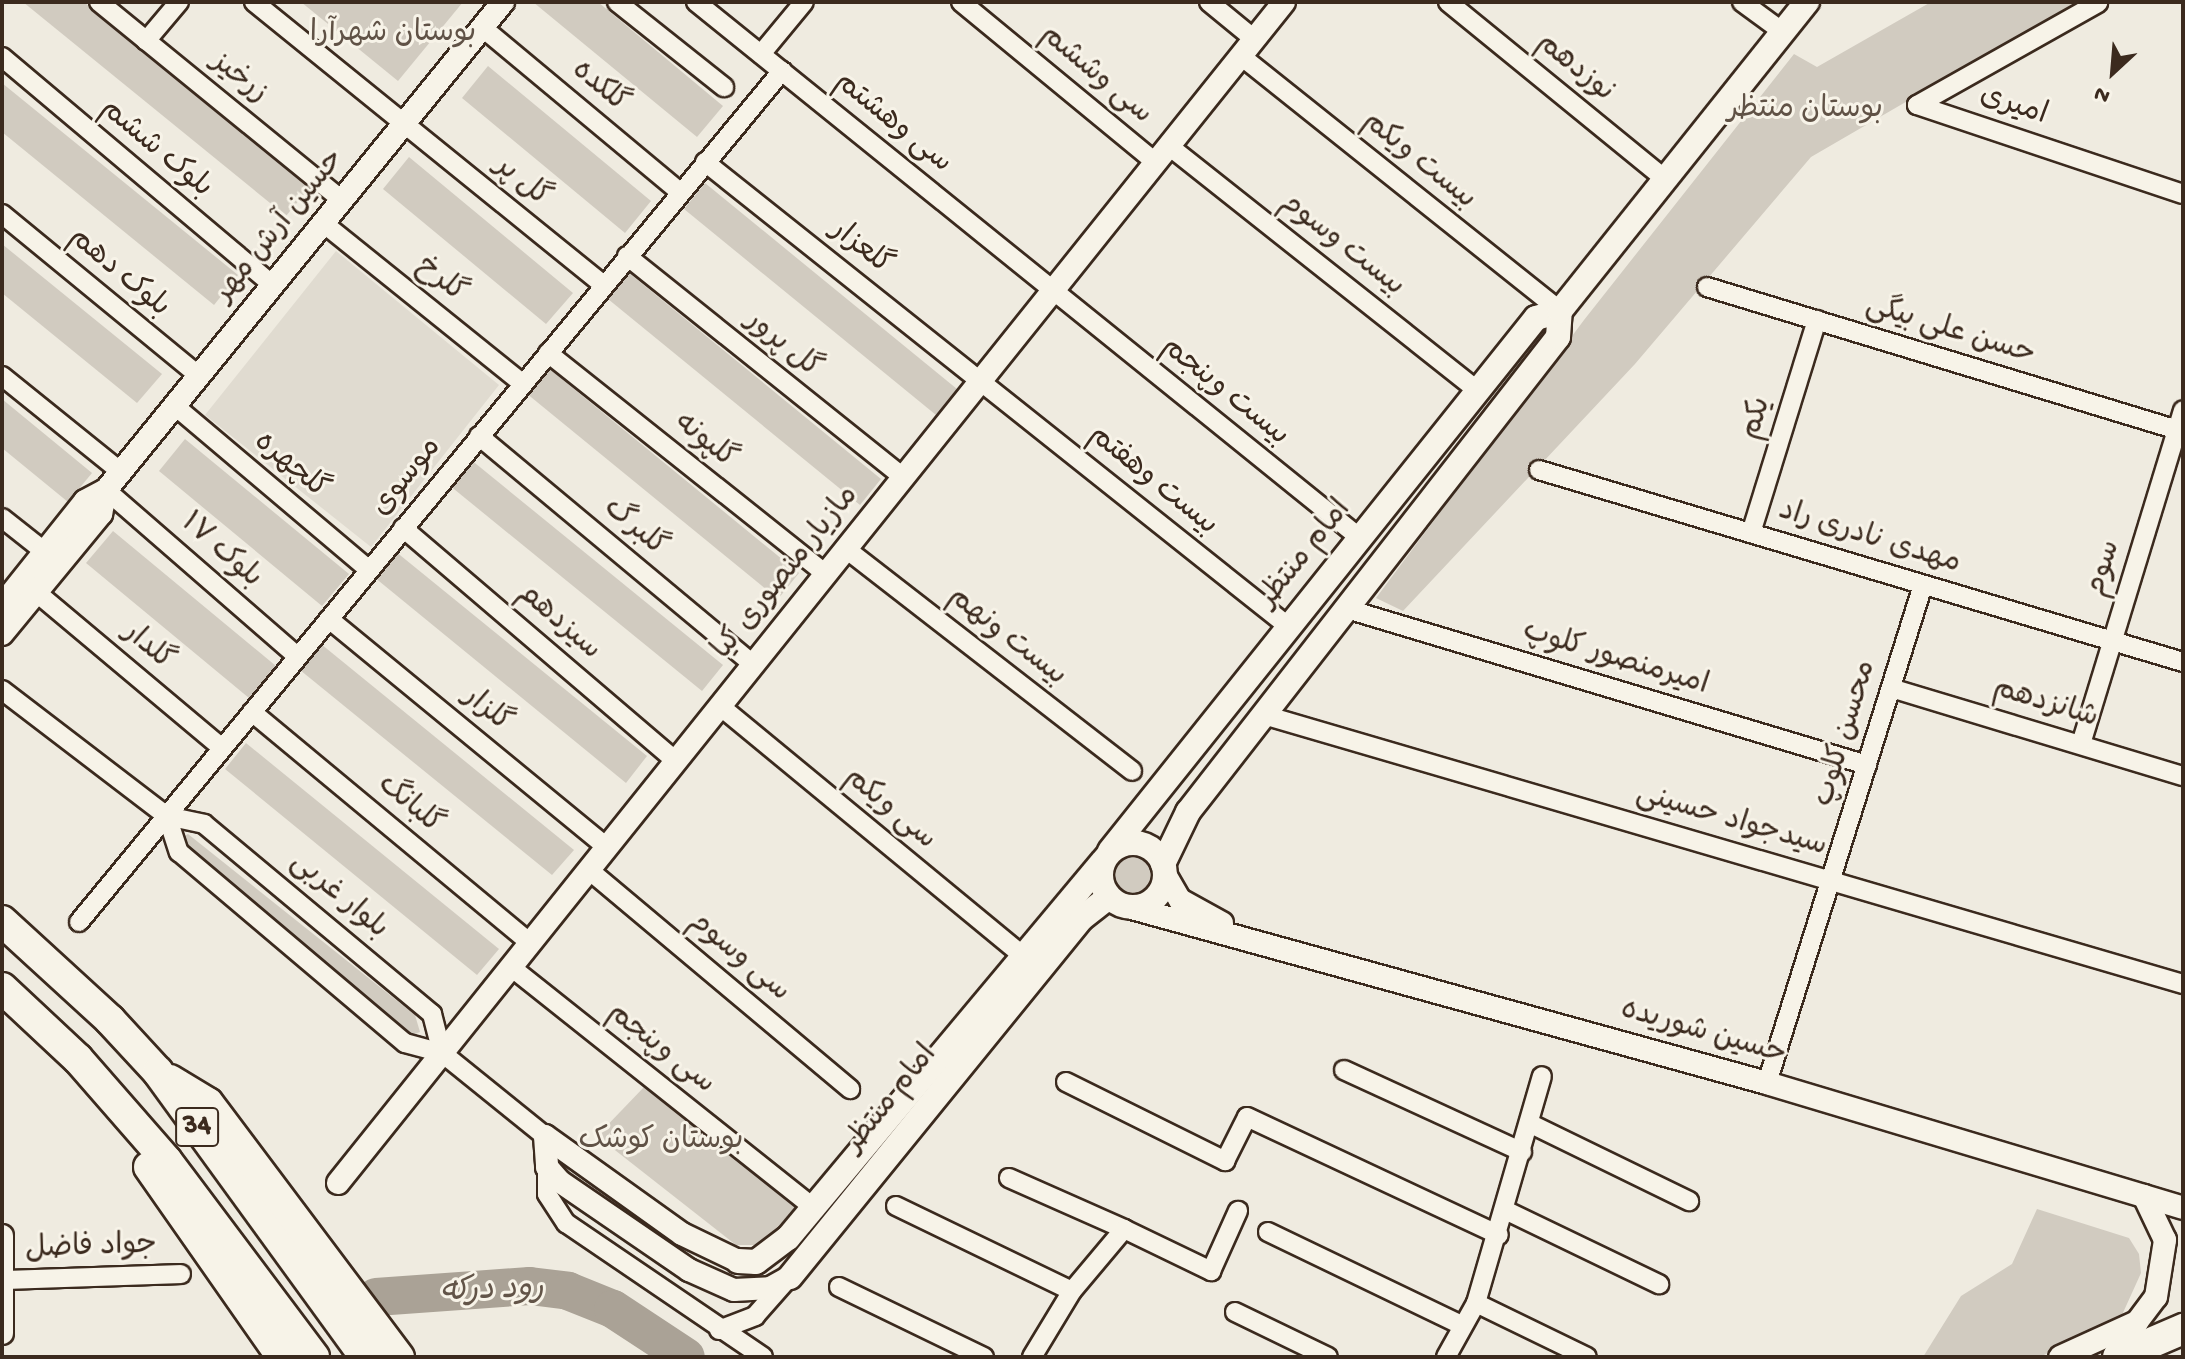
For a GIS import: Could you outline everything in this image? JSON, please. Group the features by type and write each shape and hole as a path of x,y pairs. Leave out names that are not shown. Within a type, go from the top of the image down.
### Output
{"highway":[{"name":"34","path":"2,921 80,991 158,1072 365,1357"},
{"name":"34","path":"2,988 111,1095 167,1161 314,1357"},
{"path":"158,1072 208,1103 399,1357"},
{"path":"111,1095 155,1177 282,1357"},
{"path":"2118,1357 2183,1329"}],"main road":[{"name":"امام منتظر","path":"1164,870 1188,812 1558,337 1560,311 1807,2"},
{"name":"امام منتظر","path":"738,1261 756,1262 771,1255 813,1207 1106,856 1536,318 1560,311"},
{"path":"1121,844 1146,845 1164,870 1155,899 1132,908 1109,897 1102,887 1106,856 1121,844"},
{"name":"امام منتظر","path":"790,1277 1082,918 1109,897"}],"street":[{"name":"زرخیز","path":"99,2 342,200"},
{"path":"146,41 179,2"},
{"name":"گل پر","path":"254,2 603,285"},
{"name":"حسین آرش مهر","path":"2,605 85,501 106,490 121,472 503,2"},
{"path":"617,2 724,87"},
{"name":"سی وهشتم","path":"696,2 1053,290"},
{"path":"761,54 804,2"},
{"name":"سی وششم","path":"961,2 1162,154"},
{"name":"بیست ویکم","path":"1209,2 1248,48 1560,311"},
{"name":"مازیار منصوری کیا","path":"338,1183 1284,2"},
{"name":"نوزدهم","path":"1448,2 1665,179"},
{"path":"1742,2 1783,32"},
{"name":"امیری","path":"2098,3 1917,105 2183,194"},
{"name":"گلکده","path":"483,28 680,192"},
{"name":"بلوک ششم","path":"2,57 273,285"},
{"name":"موسوی","path":"79,922 782,71"},
{"name":"بیست وسوم","path":"1162,154 1478,391"},
{"name":"گلعزار","path":"705,162 981,381"},
{"name":"بلوک دهم","path":"2,214 199,376"},
{"name":"گلرخ","path":"323,223 522,383"},
{"name":"گل پرور","path":"627,256 903,477"},
{"name":"حسن علی بیگی","path":"1707,287 2180,431"},
{"name":"بیست وپنجم","path":"1053,290 1360,538"},
{"name":"یکم","path":"1751,533 1817,320"},
{"name":"گلپونه","path":"548,353 826,574"},
{"path":"2,376 121,472"},
{"name":"بیست وهفتم","path":"981,381 1289,627"},
{"name":"گلچهره","path":"175,406 369,570"},
{"name":"سوم","path":"2081,744 2180,431 2183,410"},
{"name":"گلبرگ","path":"479,436 753,664"},
{"name":"مهدی نادری راد","path":"1539,470 2183,662"},
{"name":"حسین آرش مهر","path":"2,634 101,514 106,490"},
{"name":"بلوک ۱۷","path":"106,490 298,657"},
{"path":"2,518 45,552"},
{"name":"سیزدهم","path":"403,528 676,761"},
{"name":"بیست ونهم","path":"846,549 1132,771"},
{"name":"محسن کلوپ","path":"1767,1083 1923,585"},
{"name":"گلدار","path":"36,592 222,748"},
{"name":"امیرمنصور کلوپ","path":"1347,609 1867,765"},
{"name":"گلزار","path":"329,619 607,847"},
{"name":"شانزدهم","path":"1891,688 2183,776"},
{"name":"بلوار غربی","path":"2,690 167,816 204,824 432,1014 442,1053"},
{"name":"سی ویکم","path":"720,706 1023,956"},
{"name":"گلبانگ","path":"252,712 530,943"},
{"name":"سیدجواد حسینی","path":"1264,715 2183,984"},
{"path":"167,816 179,852 405,1043 442,1053 545,1136 682,1234 738,1261"},
{"name":"سی وسوم","path":"589,870 850,1089"},
{"name":"حسین شوریده","path":"1164,870 1180,900 1244,935"},
{"name":"حسین شوریده","path":"1132,908 1244,935 1767,1083 2183,1208"},
{"name":"سی وپنجم","path":"511,967 813,1207"},
{"path":"1344,1070 1522,1152"},
{"path":"1446,1357 1476,1303 1507,1211 1542,1076"},
{"path":"1066,1082 1225,1161 1247,1117 1499,1235"},
{"path":"1531,1124 1689,1201"},
{"path":"545,1136 547,1194 566,1223 719,1330 763,1357"},
{"path":"547,1167 605,1215 718,1284 757,1290 790,1277"},
{"path":"1009,1178 1211,1271 1238,1211"},
{"path":"2060,1357 2137,1322 2156,1297 2165,1240 2144,1196"},
{"path":"896,1206 1072,1291"},
{"path":"1507,1211 1659,1284"},
{"path":"1032,1357 1072,1291 1124,1229"},
{"path":"1268,1232 1463,1326"},
{"path":"2,1236 2,1333"},
{"name":"جواد فاضل","path":"3,1280 181,1274"},
{"name":"امام منتظر","path":"719,1330 755,1316 790,1277"},
{"path":"839,1287 984,1357"},
{"path":"1476,1303 1587,1357"},
{"path":"1235,1312 1328,1357"}],"shaded area":[{"path":"336,251 499,385 371,547 205,415"}],"green space":[{"path":"23,2 84,2 310,187 286,216"},
{"name":"بوستان شهرآرا","path":"301,2 463,2 398,81"},
{"path":"533,2 598,2 723,106 697,137"},
{"name":"بوستان منتظر","path":"1931,2 2078,2 1811,157 1635,364 1403,611 1376,598 1584,320 1794,54 1817,67"},
{"path":"488,66 651,201 625,233 462,98"},
{"path":"2,83 238,275 214,305 2,132"},
{"path":"409,157 573,293 546,324 383,189"},
{"path":"705,183 957,389 936,415 684,209"},
{"path":"2,244 162,374 137,403 2,293"},
{"path":"629,273 881,479 860,505 608,299"},
{"path":"547,367 799,573 778,599 526,393"},
{"path":"2,399 92,473 68,502 2,448"},
{"path":"185,439 349,574 322,606 159,471"},
{"path":"470,459 723,665 702,691 449,485"},
{"path":"113,531 276,666 249,698 86,563"},
{"path":"395,551 647,756 626,783 374,577"},
{"path":"321,644 574,850 552,875 300,670"},
{"path":"246,743 499,949 477,975 225,769"},
{"path":"188,834 415,1015 420,1032 412,1035 186,850 183,837"},
{"path":"1132,849 1150,857 1158,875 1150,893 1132,901 1114,893 1106,875 1114,857"},
{"name":"بوستان کوشک","path":"645,1086 797,1205 762,1245 736,1245 597,1136"},
{"path":"2037,1209 2129,1238 2139,1254 2141,1273 2122,1315 2040,1357 1923,1357 1961,1296 2012,1264"}],"waterway":[{"name":"رود درکه","path":"376,1297 530,1286 568,1291 613,1309 686,1357"}]}
